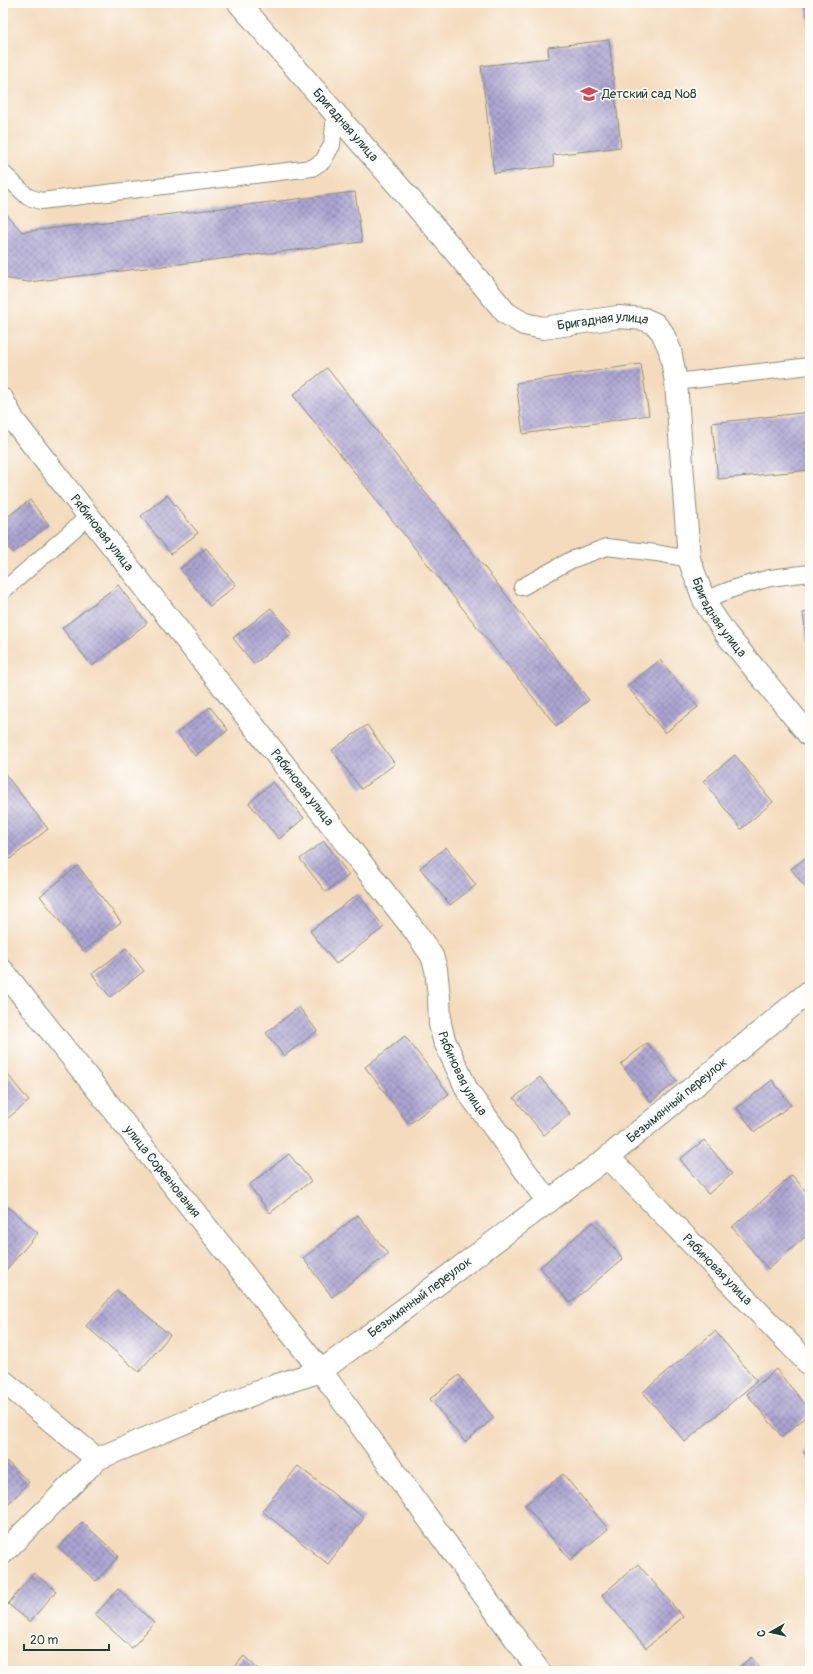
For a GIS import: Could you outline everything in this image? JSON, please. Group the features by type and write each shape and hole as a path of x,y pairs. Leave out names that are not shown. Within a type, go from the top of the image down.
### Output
{"street":[{"name":"Бригадная улица","path":"239,3 436,229 506,313 524,324 543,328 618,318 644,319 655,324 662,332 670,350 676,382 689,560 704,600 726,634 810,736"},
{"name":"Рябиновая улица","path":"3,400 14,421 414,930 432,956 436,969 440,1024 442,1032 468,1092 548,1202"},
{"name":"улица Соревнования","path":"3,971 321,1371 539,1671"},
{"name":"Безымянный переулок","path":"3,1553 96,1459 264,1389 321,1371 608,1157 810,991"},
{"name":"Рябиновая улица","path":"608,1157 810,1365"},
{"path":"3,1380 96,1459"}],"lane":[{"path":"3,173 28,197 42,201 312,168 323,161 332,145 335,114"},
{"path":"676,382 810,366"},
{"path":"3,591 89,516"},
{"path":"522,588 571,560 607,547 656,553 689,560"},
{"path":"704,600 738,587 770,578 810,573"}],"building":[{"path":"806,3 810,3 810,28 809,28"},
{"path":"609,40 621,147 553,155 554,166 494,173 481,66 549,58 548,47"},
{"path":"355,192 362,242 29,282 3,278 3,211 22,232"},
{"path":"641,364 649,415 523,434 516,383"},
{"path":"327,368 589,700 556,726 293,395"},
{"path":"810,412 810,470 718,479 712,423"},
{"path":"167,495 198,533 171,554 141,516"},
{"path":"30,500 49,525 13,553 3,540 3,520"},
{"path":"206,548 236,585 210,606 180,569"},
{"path":"118,585 147,623 92,666 62,628"},
{"path":"271,608 292,634 254,664 233,638"},
{"path":"810,612 810,661 809,661 803,613"},
{"path":"660,660 698,707 665,733 627,686"},
{"path":"210,707 228,730 195,756 177,733"},
{"path":"367,725 395,764 361,789 332,750"},
{"path":"735,755 773,802 741,829 703,781"},
{"path":"5,774 48,829 10,859 3,850 3,776"},
{"path":"273,782 304,818 279,839 249,803"},
{"path":"324,841 349,875 326,892 300,859"},
{"path":"446,847 476,885 450,905 420,868"},
{"path":"810,854 810,893 791,869"},
{"path":"78,866 121,922 83,951 40,896"},
{"path":"358,894 384,927 336,964 310,931"},
{"path":"126,948 144,971 110,997 92,974"},
{"path":"299,1007 317,1031 284,1056 266,1033"},
{"path":"405,1036 449,1094 409,1124 365,1067"},
{"path":"647,1043 677,1081 651,1102 621,1064"},
{"path":"3,1069 29,1101 3,1122"},
{"path":"540,1077 570,1114 544,1135 514,1098"},
{"path":"772,1080 791,1105 755,1132 737,1108"},
{"path":"704,1140 732,1174 708,1194 680,1159"},
{"path":"289,1154 311,1181 270,1213 249,1185"},
{"path":"792,1175 810,1196 810,1233 768,1269 732,1227"},
{"path":"3,1203 38,1233 6,1270 3,1267"},
{"path":"358,1215 388,1254 332,1297 303,1258"},
{"path":"593,1222 623,1259 570,1303 540,1267"},
{"path":"117,1290 170,1335 139,1372 86,1326"},
{"path":"715,1331 757,1381 685,1442 643,1392"},
{"path":"776,1369 810,1410 810,1413 782,1437 747,1394"},
{"path":"459,1375 494,1418 465,1442 430,1399"},
{"path":"810,1448 810,1461 804,1453"},
{"path":"3,1458 29,1482 3,1510"},
{"path":"298,1466 364,1518 328,1564 262,1511"},
{"path":"563,1474 608,1529 570,1560 525,1505"},
{"path":"82,1522 119,1556 96,1581 59,1548"},
{"path":"638,1564 683,1617 646,1648 602,1595"},
{"path":"34,1573 56,1591 30,1622 8,1604"},
{"path":"118,1589 154,1623 132,1648 95,1615"},
{"path":"244,1656 260,1671 231,1671"},
{"path":"751,1657 762,1671 735,1671"}],"place":[{"name":"Детский сад №8","path":"589,94"}]}
